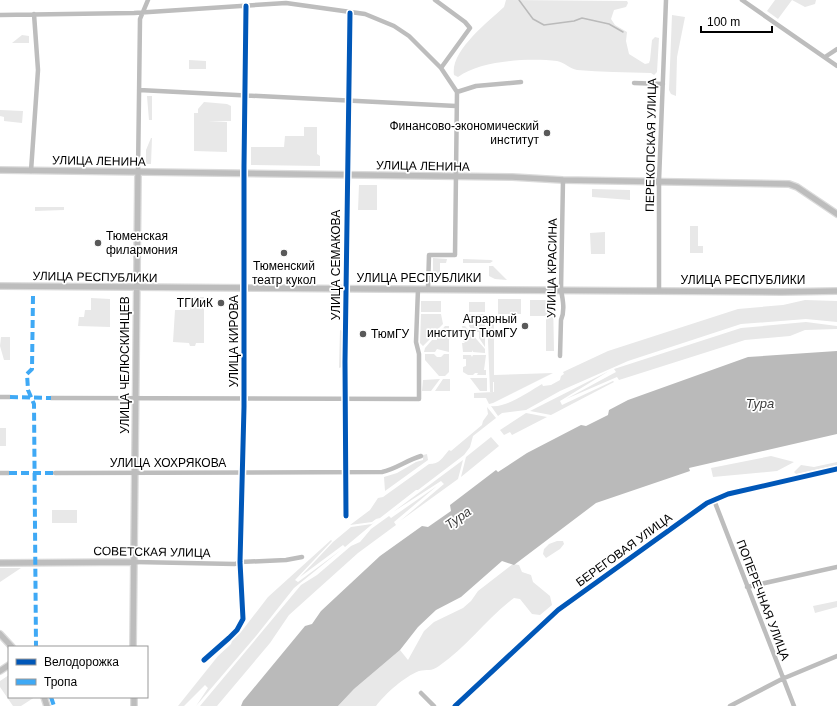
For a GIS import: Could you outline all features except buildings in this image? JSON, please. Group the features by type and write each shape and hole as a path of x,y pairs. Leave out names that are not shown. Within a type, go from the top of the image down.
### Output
{"main road":[{"name":"УЛИЦА ЛЕНИНА","path":"0,170 347,176 512,177 563,180 789,184 797,187 837,214"},
{"name":"УЛИЦА ЧЕЛЮСКИНЦЕВ","path":"133,646 138,173"},
{"name":"УЛИЦА РЕСПУБЛИКИ","path":"0,286 781,292 837,291"},
{"name":"СОВЕТСКАЯ УЛИЦА","path":"0,563 135,562"},
{"path":"0,634 11,646"}],"street":[{"path":"141,12 148,0"},
{"path":"434,0 465,22 470,28 441,68"},
{"name":"ПЕРЕКОПСКАЯ УЛИЦА","path":"659,290 659,182 666,0"},
{"path":"742,0 837,66"},
{"path":"0,15 141,12 301,2 350,13 365,14 394,26 413,39 441,68 457,92 455,255 429,255 428,289"},
{"name":"УЛИЦА КИРОВА","path":"204,660 229,638 241,624 243,619 240,562 244,400 246,6"},
{"name":"УЛИЦА ЧЕЛЮСКИНЦЕВ","path":"138,173 141,12"},
{"name":"УЛИЦА СЕМАКОВА","path":"346,516 345,399 350,13"},
{"path":"31,171 38,70 34,14"},
{"path":"825,58 837,49"},
{"path":"457,92 476,86 521,82"},
{"path":"634,83 662,84"},
{"path":"139,90 348,99 456,106"},
{"name":"УЛИЦА КРАСИНА","path":"560,356 560,320 563,315 563,298 561,290 563,180"},
{"path":"51,398 136,400 419,399 419,354 416,342 418,289"},
{"path":"0,397 10,398"},
{"name":"УЛИЦА ХОХРЯКОВА","path":"55,473 382,472 396,469 410,459 421,456"},
{"name":"БЕРЕГОВАЯ УЛИЦА","path":"455,706 558,610 704,505 714,500 752,488 837,469"},
{"path":"0,473 9,473"},
{"name":"ПОПЕРЕЧНАЯ УЛИЦА","path":"714,500 746,587 794,706"},
{"name":"СОВЕТСКАЯ УЛИЦА","path":"135,562 235,564 240,562 286,560 302,557"},
{"path":"746,587 837,566"},
{"path":"730,706 782,679 837,656"},
{"path":"421,693 434,706"}],"shaded area":[{"path":"506,0 627,1 628,3 626,7 614,10 611,19 615,25 627,32 626,41 629,54 645,64 649,63 650,60 652,40 655,37 659,38 657,72 654,75 651,73 577,70 557,61 519,60 479,67 458,77 454,75 454,66 464,47 480,29 504,7"},
{"path":"775,0 792,0 778,19 767,11"},
{"path":"792,0 816,0 815,4 805,7"},
{"path":"672,15 685,17 677,57 676,96 671,94 669,90"},
{"path":"22,35 29,36 29,43 12,43"},
{"path":"189,60 206,61 206,69 189,69"},
{"path":"147,96 152,96 152,120 149,120"},
{"path":"204,102 227,104 231,106 231,121 208,121 227,122 227,152 194,151 194,113 198,113 198,109"},
{"path":"0,110 23,111 22,123 4,121 4,117 0,116"},
{"path":"304,127 317,127 317,154 320,156 320,166 251,165 251,147 284,147 285,136 304,136"},
{"path":"151,138 151,164 146,164 146,150"},
{"path":"359,185 377,185 377,210 358,210"},
{"path":"592,189 630,190 630,200 592,197"},
{"path":"35,207 64,207 64,210 35,211"},
{"path":"690,226 698,226 698,246 703,246 703,253 690,253"},
{"path":"605,232 605,254 591,254 590,233"},
{"path":"433,258 447,259 446,263 440,263 440,272 433,278"},
{"path":"463,259 493,261 490,263 463,263"},
{"path":"489,266 493,266 507,280 495,279 489,276"},
{"path":"190,297 204,297 204,343 196,343 195,346 190,346 189,343 173,342 175,310 190,310"},
{"path":"91,298 110,299 110,327 78,326 79,317 84,317 85,310 91,310"},
{"path":"498,299 521,299 521,314 498,314"},
{"path":"530,300 553,300 554,351 546,351 546,316 530,316"},
{"path":"805,300 837,301 837,322 806,319 741,324 628,361 560,391 526,410 502,413 498,416 491,406 504,405 542,384 543,386 551,385 560,380 561,376 564,374 563,372 608,351 738,309 783,305"},
{"path":"421,301 441,301 441,312 421,312"},
{"path":"469,302 485,302 485,312 469,312"},
{"path":"421,314 441,314 443,324 434,333 430,334 430,339 423,346 420,343"},
{"path":"469,314 485,314 485,347 479,338 479,332 473,332 469,326"},
{"path":"487,315 494,315 494,375 553,373 489,404 486,398 474,398 474,393 494,392 493,382 493,392 490,392"},
{"path":"806,322 837,326 837,329 805,330 790,336 745,340 619,380 617,377 566,399 616,372 614,369 741,328"},
{"path":"445,326 449,326 449,352 437,349 435,352 424,352 425,348 432,340 437,340 437,335"},
{"path":"462,326 465,326 485,349 485,353 473,352 472,350 472,352 463,352 462,343 465,343 463,341 463,333 465,333"},
{"path":"340,330 343,331 342,367 339,368"},
{"path":"1,337 10,337 10,360 4,360 0,346"},
{"path":"425,354 434,354 437,357 441,357 444,354 449,354 449,372 445,376 439,376 425,360"},
{"path":"463,355 471,355 472,357 473,355 486,355 484,370 486,370 486,375 477,375 478,373 475,373 473,375 468,375 463,372 463,367 466,366 466,359 463,359"},
{"path":"609,371 560,401 562,405 613,381 614,382 551,415 530,411"},
{"path":"470,378 487,378 487,391 480,391"},
{"path":"440,379 431,391 422,391 423,380"},
{"path":"443,379 450,379 450,391 435,391"},
{"path":"487,407 496,418 473,436 470,447 464,455 380,518 372,522 350,525 370,510 378,498 383,497 429,464 438,462 449,450 451,451 482,425 488,414"},
{"path":"526,413 547,417 512,435 510,432 504,435 500,430"},
{"path":"0,428 6,428 6,446 0,446"},
{"path":"491,437 499,446 461,477 466,457"},
{"path":"427,454 428,460 385,491 384,477 397,473 416,462 423,460 423,455"},
{"path":"771,456 794,462 777,471 713,477 711,468"},
{"path":"463,460 458,479 400,521 444,484 441,481 393,512"},
{"path":"837,462 837,465 796,474 794,472 801,465 814,467"},
{"path":"437,486 394,522 396,525 358,553 289,615 270,643 217,706 200,706 301,585 317,575 351,546 360,542 371,529 389,516 391,518"},
{"path":"52,510 77,510 77,523 52,523"},
{"path":"376,521 345,547 343,545 300,577 333,542 351,527 372,524"},
{"path":"331,540 332,541 295,580 298,582 341,550 294,588 256,636 196,706 208,688 205,685 184,706 178,706 218,656 241,632 268,597"},
{"path":"557,541 563,541 564,544 560,549 546,558 543,554 544,549 549,544"},
{"path":"513,564 519,565 522,572 531,575 533,582 550,596 552,605 540,615 532,614 520,599 514,598 495,614 459,650 439,666 434,669 419,671 407,677 390,691 376,706 338,706 354,689 400,650 408,660 424,631 434,622 463,608 471,601 478,591"},
{"path":"0,568 21,568 0,582"},
{"path":"837,601 837,607 815,613 813,606"},
{"path":"8,676 8,698 33,698 21,706 13,706 0,687 0,681"}],"water":[{"name":"Тура","path":"837,351 837,434 689,468 690,471 596,503 514,565 502,561 461,597 436,610 418,627 400,650 354,689 338,706 241,706 243,701 305,626 312,624 321,611 380,556 422,526 428,527 451,511 450,505 496,470 498,472 527,453 581,425 586,426 608,415 609,410 628,400 748,357"}],"waterway":[{"path":"519,0 533,19 544,25 574,21 582,18 609,24 623,32"}],"marked path":[{"path":"33,296 32,369 27,374 28,390 34,404 36,646"},
{"path":"10,397 51,398"},
{"path":"9,473 55,473"},
{"path":"51,698 54,706"}],"cycle path":[{"path":"204,660 237,630 243,619 240,562 244,407 244,166 246,6"},
{"path":"346,516 345,362 350,13"},
{"path":"455,706 558,610 707,503 728,494 837,469"}],"place":[{"name":"Финансово-экономический институт","path":"547,133"},
{"name":"Тюменская филармония","path":"98,243"},
{"name":"Тюменский театр кукол","path":"284,253"},
{"name":"ТГИиК","path":"221,303"},
{"name":"Аграрный институт ТюмГУ","path":"525,326"},
{"name":"ТюмГУ","path":"363,334"}]}
